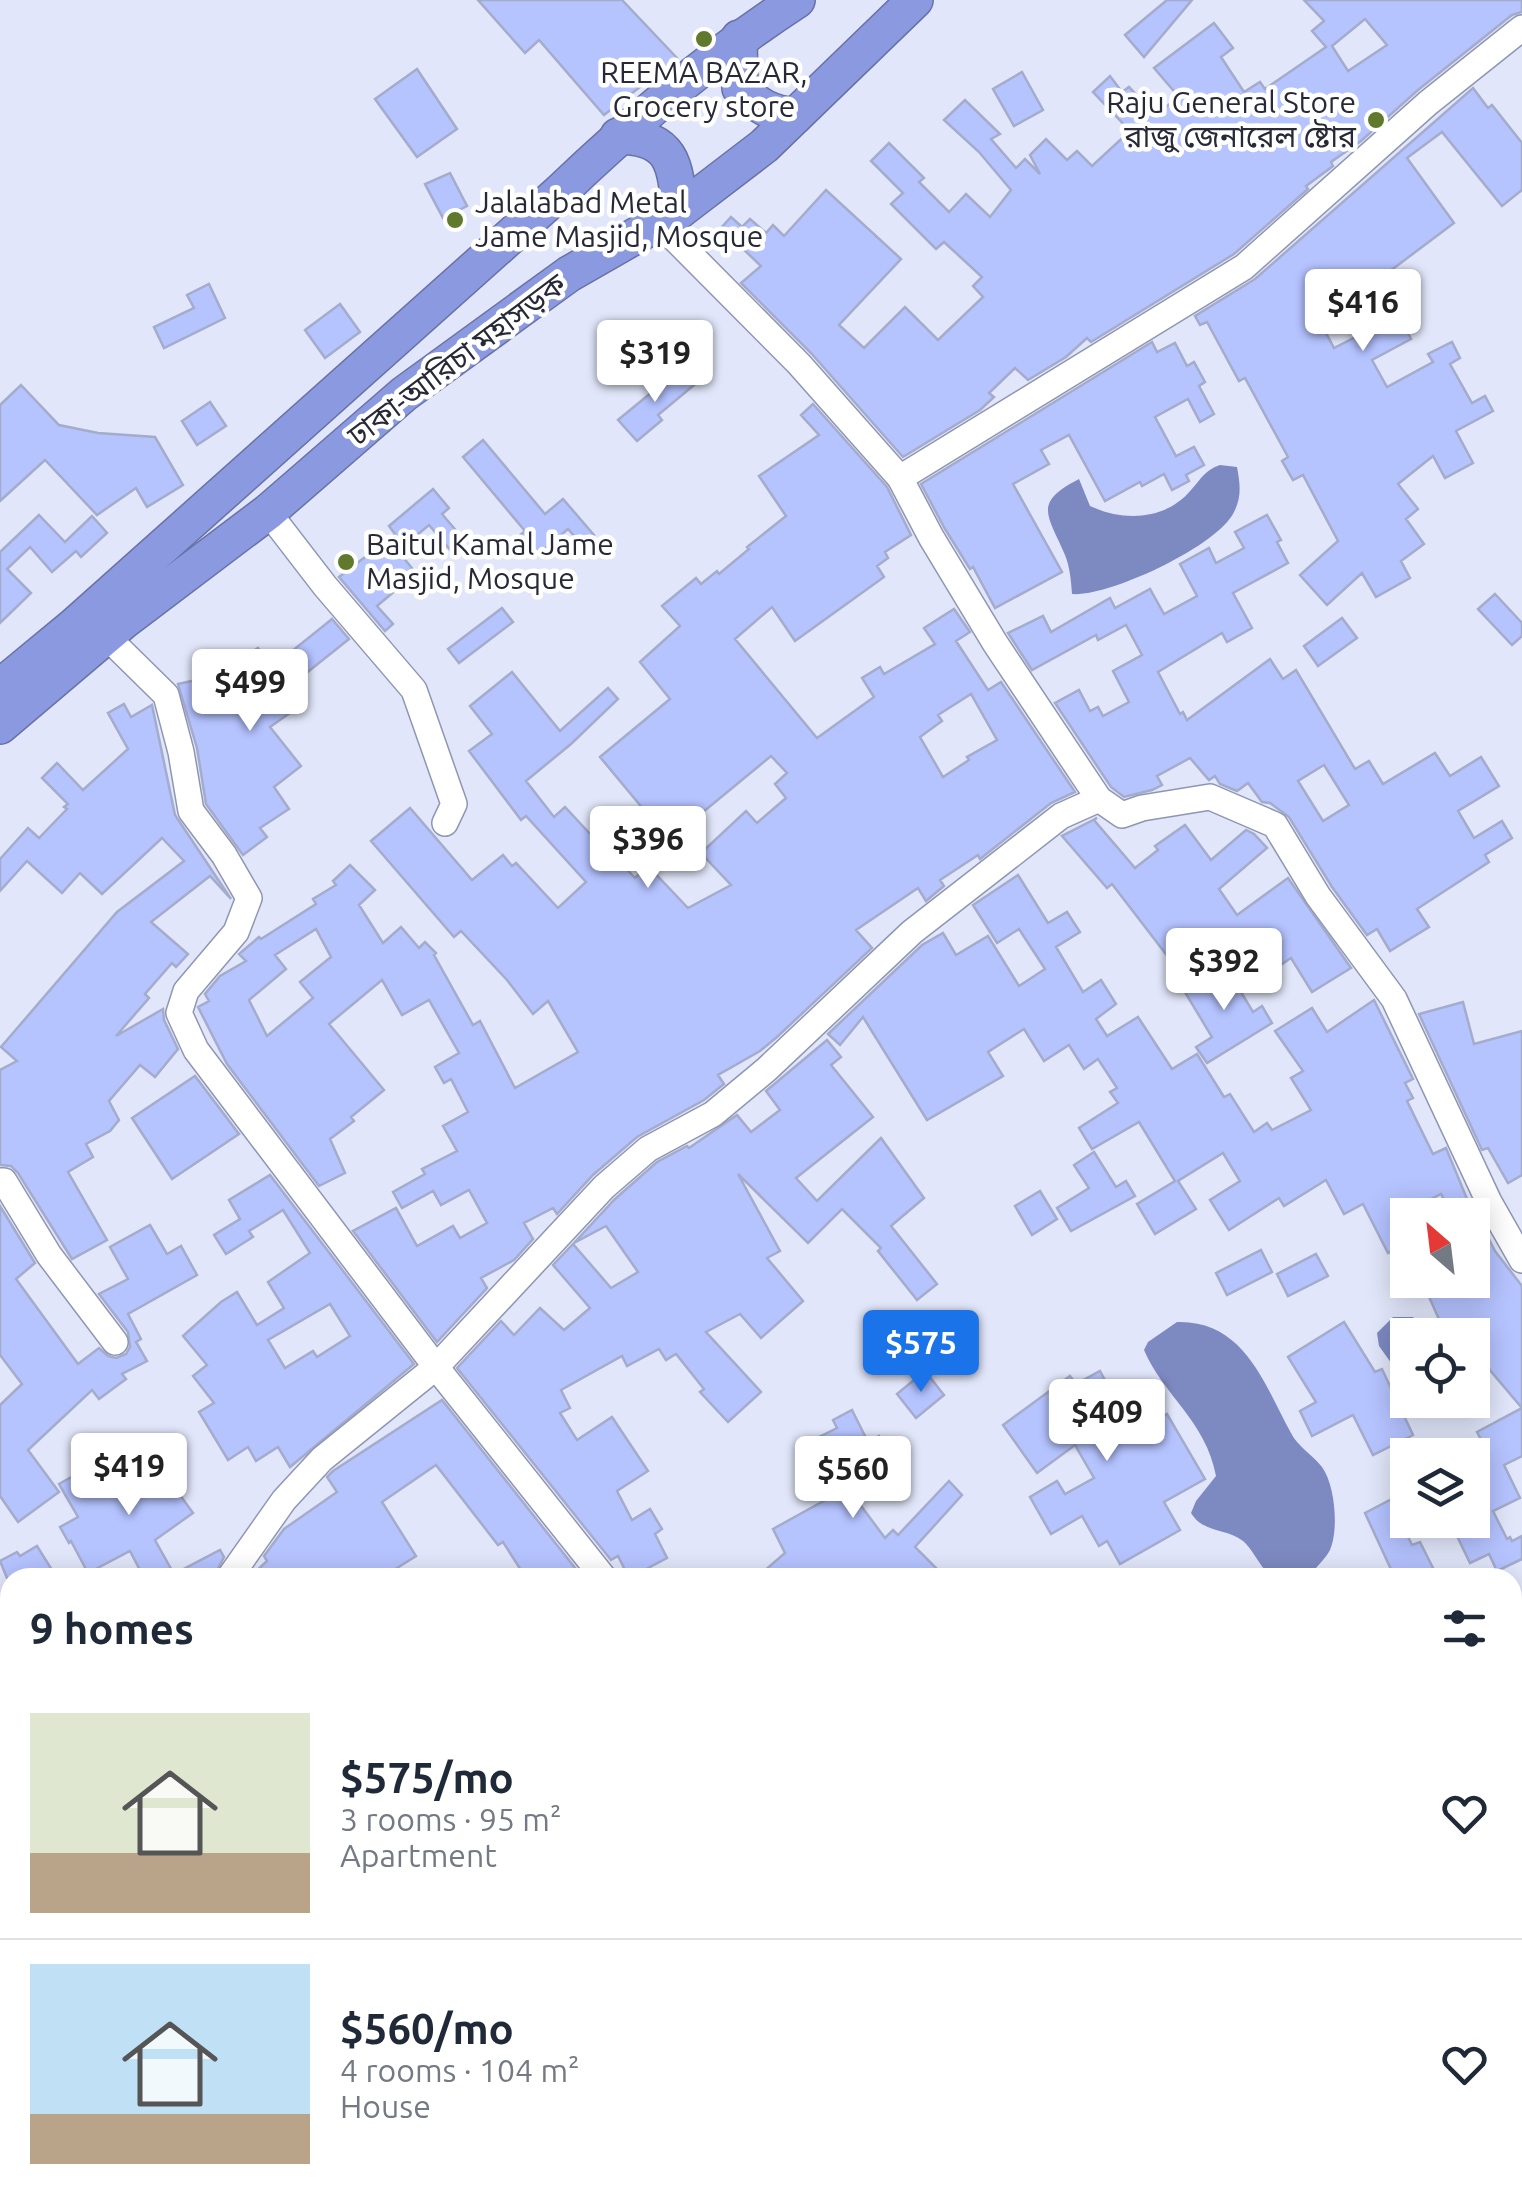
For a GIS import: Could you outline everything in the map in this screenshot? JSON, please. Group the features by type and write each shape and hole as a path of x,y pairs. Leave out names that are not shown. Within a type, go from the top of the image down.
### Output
{"highway":[{"name":"ঢাকা-আরিচা মহাসড়ক","path":"0,687 74,626 516,232 618,136 739,38 797,0"},
{"name":"ঢাকা-আরিচা মহাসড়ক","path":"0,726 106,636 268,512 450,359 569,274 669,216 764,146 916,0"},
{"path":"739,38 740,88 758,106 774,114 795,116"},
{"path":"618,136 647,136 663,150 676,172 669,216"}],"street":[{"path":"900,478 1244,267 1428,103 1522,28"},
{"path":"669,216 900,478 994,643 1099,799 1122,815 1142,808 1210,798 1274,825 1318,896 1394,999 1488,1202 1522,1260"},
{"path":"268,512 414,690 454,804 445,822"},
{"path":"106,636 166,694 181,752 190,812 224,855 249,898 236,932 186,991 179,1014 196,1050 436,1367 596,1568"},
{"path":"236,1568 284,1500 322,1459 436,1367 604,1188 648,1149 714,1114 912,932 1061,816 1099,799"},
{"path":"0,1181 4,1181 49,1256 115,1342"}],"water":[{"path":"1220,465 1237,467 1239,495 1234,512 1207,540 1135,578 1089,593 1072,594 1067,560 1048,511 1055,495 1079,479 1090,506 1117,514 1144,515 1181,500 1207,472"},
{"path":"1390,1320 1390,1361 1379,1346 1377,1333"},
{"path":"1177,1322 1200,1324 1220,1332 1250,1359 1294,1438 1318,1463 1330,1485 1333,1541 1316,1568 1263,1568 1243,1541 1202,1524 1191,1513 1216,1476 1203,1439 1152,1366 1144,1350 1148,1342"}],"building":[{"path":"478,0 622,0 677,58 604,115 539,40 525,53"},
{"path":"1167,0 1192,0 1144,57 1125,35"},
{"path":"1304,0 1522,0 1522,12 1512,15 1331,162 1333,166 1234,254 1091,342 1087,338 1066,357 1028,380 1015,368 989,393 994,397 980,410 903,457 811,353 741,283 761,266 721,228 731,217 742,227 750,219 766,233 773,225 784,236 826,190 901,259 839,325 864,348 905,307 938,340 983,297 973,286 982,277 944,242 936,249 891,204 903,193 871,161 889,143 924,178 919,182 949,212 966,194 990,217 1011,190 979,152 944,120 965,100 1000,134 991,139 1016,168 1025,159 1040,174 1030,155 1046,139 1067,160 1077,151 1092,166 1130,131 1093,92 1110,76 1122,92 1129,87 1155,115 1179,97 1154,68 1214,23 1233,48 1221,57 1244,92 1260,82 1265,89 1326,47 1312,31 1324,21","holes":["1365,19 1387,45 1348,71 1332,46"]},
{"path":"417,69 457,129 417,157 375,99"},
{"path":"1022,72 1043,110 1014,126 993,89"},
{"path":"1473,88 1522,143 1522,190 1502,206 1442,132 1407,158 1454,223 1390,271 1409,306 1397,312 1411,339 1372,360 1387,387 1433,362 1428,354 1452,342 1460,358 1450,364 1472,403 1485,396 1493,411 1456,431 1473,463 1445,478 1433,456 1398,484 1418,509 1406,519 1424,544 1401,561 1410,578 1376,597 1362,573 1327,605 1300,575 1338,541 1303,475 1293,480 1282,461 1288,457 1245,378 1239,381 1207,322 1200,325 1195,316 1255,279","holes":["1349,299 1367,331 1334,348 1317,316"]},
{"path":"450,173 467,206 443,218 425,184"},
{"path":"209,284 225,318 164,348 154,327 194,308 187,295"},
{"path":"340,304 360,332 325,358 305,330"},
{"path":"1152,342 1157,352 1175,343 1187,366 1194,362 1205,382 1199,386 1214,414 1200,422 1188,399 1155,417 1176,456 1194,447 1204,465 1186,475 1189,481 1172,490 1164,474 1105,501 1069,435 1041,450 1049,464 1013,484 1062,572 995,608 921,484"},
{"path":"680,369 694,385 658,415 662,420 637,441 618,420"},
{"path":"21,385 59,425 98,433 155,437 183,485 147,507 136,488 97,515 45,460 0,501 0,405"},
{"path":"210,402 226,426 197,445 182,421"},
{"path":"813,404 887,487 911,535 885,552 888,558 877,566 884,577 795,641 772,607 735,639 817,738 874,697 862,678 880,667 884,674 935,644 924,628 954,609 970,632 956,641 988,690 1001,682 1075,792 1051,803 980,859 978,855 940,880 944,886 926,901 918,888 856,930 872,948 777,1037 718,1075 724,1084 704,1100 637,1137 593,1175 557,1214 553,1208 524,1223 533,1239 514,1260 481,1278 487,1288 437,1342 353,1231 396,1208 417,1246 453,1226 460,1238 487,1223 469,1190 441,1205 433,1191 402,1208 393,1192 425,1174 422,1169 457,1151 443,1126 468,1112 451,1079 444,1083 435,1067 459,1053 429,1000 402,1015 382,980 329,1024 384,1090 330,1139 345,1173 319,1186 227,1064 198,1007 209,1001 205,994 220,976 246,961 239,954 259,937 316,904 313,899 336,885 333,881 350,865 375,890 359,905 383,943 401,927 419,948 425,942 436,953 473,1025 480,1021 515,1088 578,1052 548,1001 533,1014 461,931 454,937 371,841 410,808 472,880 503,855 512,866 516,863 558,908 586,882 526,816 521,820 469,751 492,734 470,706 512,672 560,731 608,688 618,699 526,781 554,817 565,807 619,865 635,878 648,866 688,908 731,885 701,853 746,811 757,823 786,798 775,784 787,773 771,756 669,840 600,757 670,699 640,662 680,626 662,606 696,578 701,584 717,571 719,574 786,516 759,476 819,435 801,415","holes":["971,694 997,740 943,777 920,737 942,721 938,715","316,929 331,957 300,982 313,998 267,1036 249,1000 286,969 275,955"]},
{"path":"483,440 545,514 563,499 594,535 582,545 568,529 535,557 518,537 525,531 463,457"},
{"path":"433,489 449,508 442,514 465,541 452,552 429,525 398,551 416,573 377,606 393,624 385,631 339,577 395,534 389,526"},
{"path":"39,515 65,542 92,516 107,533 81,557 76,551 52,572 30,547 7,569 31,593 0,623 0,552"},
{"path":"1267,515 1288,563 1233,593 1252,628 1227,642 1222,633 1158,672 1180,714 1183,712 1187,720 1270,659 1283,679 1296,670 1355,769 1369,761 1383,784 1435,753 1450,776 1481,757 1499,786 1458,811 1474,838 1502,821 1512,838 1485,855 1489,862 1417,909 1429,927 1390,951 1377,929 1367,935 1289,817 1270,803 1262,802 1248,783 1237,791 1220,784 1215,776 1209,780 1190,758 1157,776 1162,785 1152,790 1124,797 1111,787 1055,703 1079,690 1090,711 1098,707 1103,716 1129,702 1113,671 1142,655 1126,625 1098,640 1096,635 1032,670 1008,633 1043,616 1051,632 1110,598 1115,608 1150,589 1164,614 1197,596 1180,564 1209,548 1216,563 1244,548 1235,532","holes":["1324,765 1349,805 1323,821 1298,781"]},
{"path":"1495,594 1522,623 1522,636 1512,645 1478,609"},
{"path":"502,608 513,622 459,663 448,649"},
{"path":"1342,618 1357,638 1318,666 1304,646"},
{"path":"332,619 349,639 285,690 297,708 270,727 301,766 274,787 289,809 260,828 267,837 243,855 206,804 197,748 178,684 215,676 258,648 271,668"},
{"path":"124,704 131,717 152,705 175,815 231,899 210,876 151,922 188,954 176,967 172,963 145,994 149,998 116,1036 163,1009 178,1049 155,1077 140,1065 109,1101 119,1120 110,1131 86,1144 93,1157 68,1172 107,1240 72,1259 18,1173 11,1166 0,1165 0,1070 17,1061 1,1047 117,912 184,861 162,838 102,894 80,873 62,893 27,861 0,891 0,859 28,828 39,838 67,809 64,807 68,804 42,778 57,763 83,790 128,749 108,713"},
{"path":"1097,818 1094,820 1135,868 1158,850 1155,846 1185,825 1211,860 1246,830 1254,834 1267,848 1219,889 1237,915 1288,878 1351,968 1312,992 1291,958 1279,966 1267,947 1234,971 1209,936 1172,962 1112,884 1107,888 1062,836"},
{"path":"1018,875 1048,923 1067,912 1080,932 1056,947 1083,992 1101,980 1116,1004 1096,1019 1107,1036 1138,1017 1172,1069 1197,1054 1224,1097 1230,1094 1254,1132 1267,1123 1272,1130 1311,1110 1291,1078 1303,1071 1275,1031 1312,1008 1327,1032 1374,1000 1413,1079 1405,1083 1413,1098 1407,1101 1433,1154 1446,1148 1467,1198 1443,1198 1441,1194 1433,1198 1390,1198 1388,1253 1363,1204 1344,1214 1326,1180 1284,1206 1279,1198 1229,1230 1210,1200 1240,1181 1223,1153 1178,1181 1196,1209 1155,1234 1137,1204 1175,1181 1139,1122 1092,1149 1079,1128 1118,1103 1110,1092 1117,1088 1098,1059 1084,1069 1069,1045 1044,1061 1024,1029 988,1052 1003,1076 927,1120 863,1017 840,1045 828,1034 922,945 943,933 956,955 988,936 1019,986 1045,969 1019,929 997,943 973,905"},
{"path":"1224,964 1253,1012 1262,1006 1272,1023 1207,1063 1196,1047 1212,1037 1183,989"},
{"path":"1463,1002 1474,1044 1522,1031 1522,1175 1508,1183 1488,1148 1482,1150 1419,1014"},
{"path":"827,1040 841,1057 831,1065 873,1117 796,1178 817,1201 881,1138 924,1198 891,1226 937,1284 917,1300 878,1251 881,1248 842,1209 808,1243 738,1174 780,1251 767,1258 803,1301 761,1338 740,1314 706,1332 761,1392 728,1422 700,1392 704,1389 676,1354 666,1360 659,1349 627,1366 622,1356 561,1390 570,1408 560,1413 577,1440 612,1417 648,1471 617,1491 632,1520 650,1509 662,1529 655,1534 667,1558 648,1568 624,1568 618,1556 611,1560 457,1368 501,1321 514,1335 540,1308 564,1330 590,1308 553,1265 573,1244 611,1288 638,1272 606,1226 574,1243 657,1162 689,1148 737,1115 751,1132 780,1110 766,1091"},
{"path":"195,1076 239,1134 172,1179 132,1118"},
{"path":"1094,1152 1116,1187 1126,1181 1135,1196 1071,1231 1057,1208 1089,1188 1074,1165"},
{"path":"270,1175 414,1364 290,1467 278,1447 256,1461 248,1447 228,1460 199,1412 214,1403 193,1376 207,1365 183,1336 237,1292 257,1325 284,1308 268,1282 310,1253 283,1210 249,1231 253,1237 226,1254 214,1235 240,1219 229,1200","holes":["330,1304 350,1336 317,1357 313,1351 285,1368 268,1340"]},
{"path":"1040,1191 1057,1219 1032,1235 1015,1206"},
{"path":"0,1206 35,1263 16,1279 78,1364 99,1348 116,1358 126,1354 130,1347 128,1332 99,1294 128,1279 110,1247 150,1225 167,1254 181,1246 197,1275 128,1314 141,1339 136,1342 147,1361 122,1374 126,1379 99,1399 92,1390 28,1450 59,1492 18,1522 0,1496 0,1405 22,1384 0,1355"},
{"path":"1490,1241 1522,1286 1522,1408 1490,1370 1490,1318 1438,1318 1430,1298 1490,1298"},
{"path":"1261,1250 1272,1272 1227,1295 1216,1273"},
{"path":"1316,1254 1328,1276 1288,1296 1277,1274"},
{"path":"1344,1322 1375,1372 1382,1369 1390,1386 1390,1418 1405,1418 1413,1435 1390,1438 1390,1446 1373,1455 1353,1415 1312,1436 1300,1411 1316,1402 1288,1357"},
{"path":"925,1371 944,1395 916,1418 897,1394"},
{"path":"1100,1371 1112,1393 1121,1388 1133,1411 1138,1408 1147,1425 1167,1414 1205,1479 1164,1502 1180,1530 1120,1564 1107,1541 1099,1546 1082,1516 1051,1534 1030,1497 1057,1481 1065,1494 1094,1478 1075,1445 1037,1473 1003,1425 1070,1376 1076,1384"},
{"path":"442,1400 575,1568 520,1568 503,1542 498,1545 436,1465 382,1502 416,1556 397,1568 260,1568 284,1529 337,1492 327,1477"},
{"path":"1522,1408 1522,1456 1504,1465 1520,1498 1493,1511 1507,1539 1522,1536 1522,1559 1503,1568 1496,1568 1489,1554 1470,1563 1458,1538 1490,1538 1490,1438 1480,1438 1477,1432"},
{"path":"852,1410 868,1442 879,1436 889,1455 844,1483 885,1538 893,1530 898,1535 949,1481 962,1495 915,1547 936,1568 768,1568 785,1553 773,1529 827,1499 808,1463 827,1453 819,1437 837,1428 833,1420"},
{"path":"145,1447 193,1513 155,1540 171,1568 139,1568 130,1551 98,1568 85,1568 60,1527 78,1517 59,1484 88,1468 95,1482"},
{"path":"1390,1500 1390,1538 1409,1538 1412,1545 1420,1542 1433,1568 1390,1568 1365,1513"},
{"path":"37,1546 51,1568 3,1568 0,1561 17,1552 20,1556"},
{"path":"220,1550 224,1557 218,1568 186,1568"}],"place":[{"name":"REEMA BAZAR, Grocery store","path":"704,39"},
{"name":"Raju General Store রাজু জেনারেল ষ্টোর","path":"1376,120"},
{"name":"Jalalabad Metal Jame Masjid, Mosque","path":"455,220"},
{"name":"Baitul Kamal Jame Masjid, Mosque","path":"346,562"}]}
